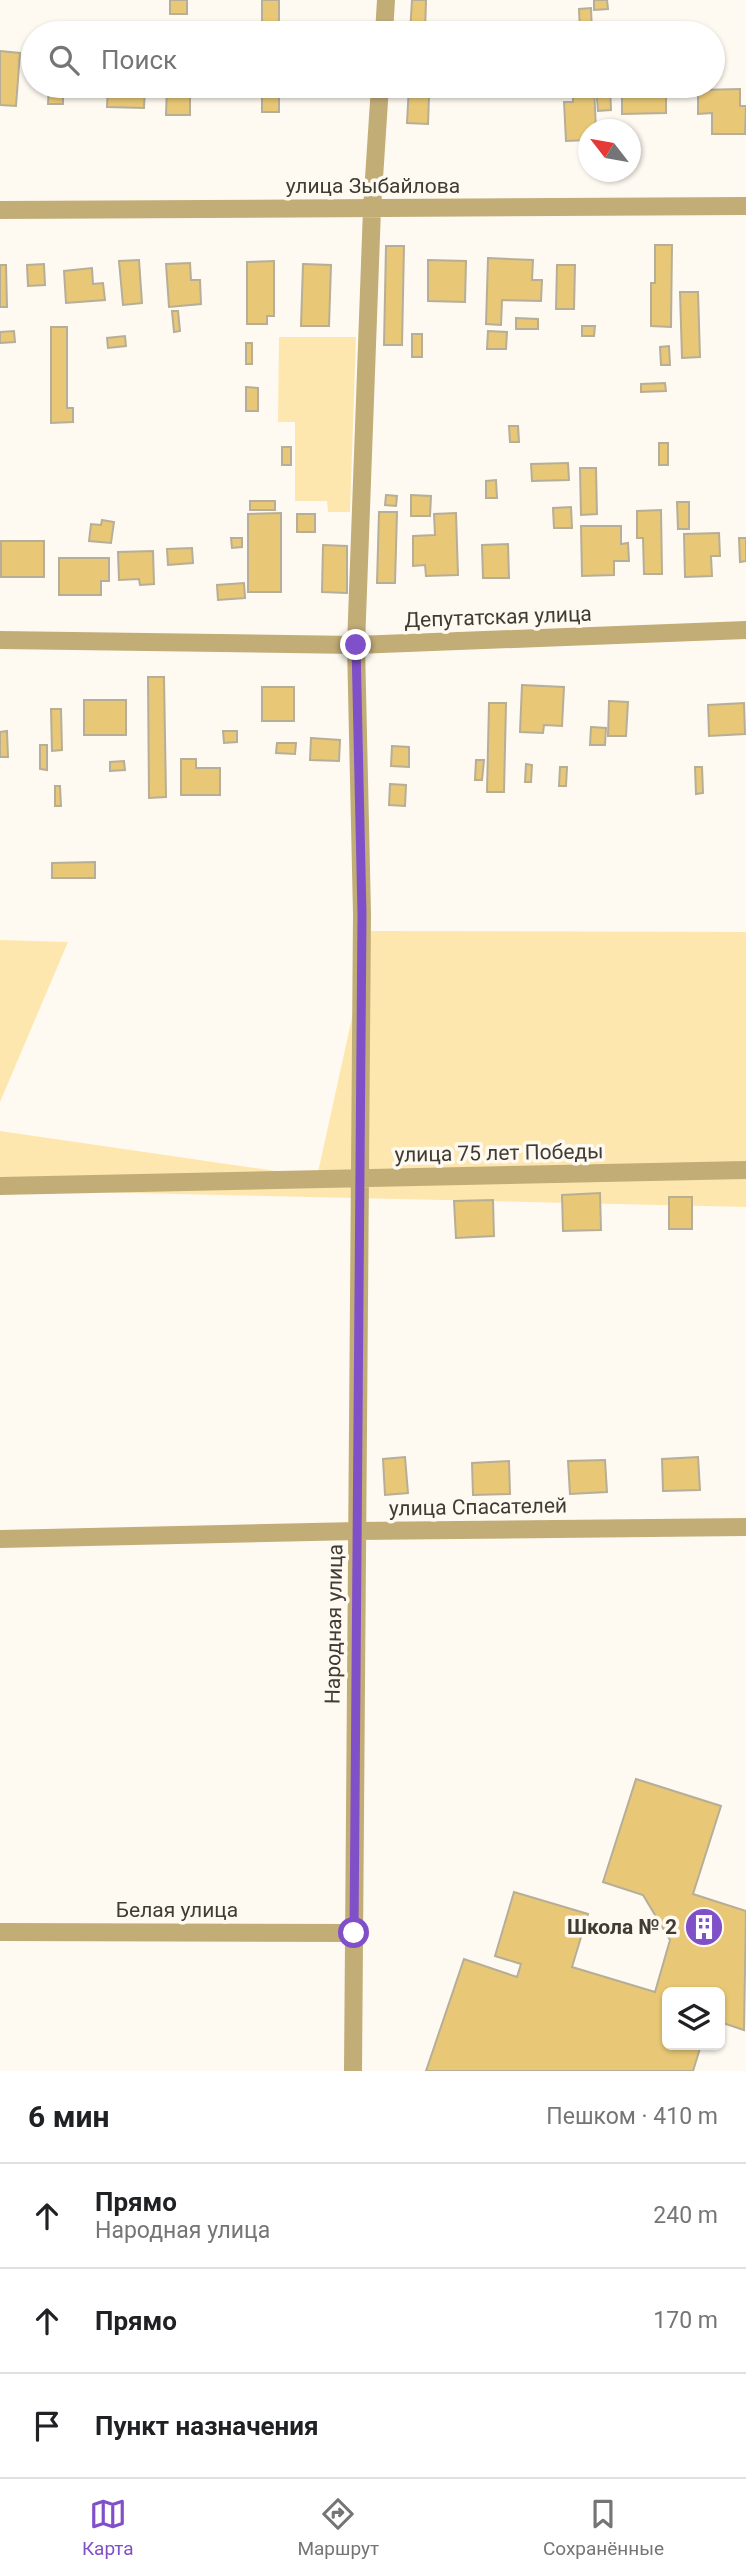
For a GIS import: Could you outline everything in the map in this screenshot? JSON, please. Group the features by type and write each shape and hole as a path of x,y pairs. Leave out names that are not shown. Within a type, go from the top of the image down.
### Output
{"street":[{"path":"385,21 386,0"},
{"name":"Народная улица","path":"352,2071 362,914 356,645 372,209 379,98"},
{"name":"улица Зыбайлова","path":"0,210 746,206"},
{"name":"Депутатская улица","path":"0,640 356,645 746,630"},
{"name":"улица 75 лет Победы","path":"0,1186 746,1171"},
{"name":"улица Спасателей","path":"0,1539 357,1531 746,1527"},
{"name":"Белая улица","path":"0,1932 354,1933"}],"shaded area":[{"path":"279,337 356,337 350,512 328,512 327,501 295,501 295,422 278,422"},
{"path":"371,931 746,932 746,1207 0,1190 0,1131 317,1177"},
{"path":"0,940 68,942 0,1102"}],"building":[{"path":"170,0 187,0 187,14 170,14"},
{"path":"262,0 279,0 279,21 262,21"},
{"path":"412,0 426,0 425,21 411,21"},
{"path":"594,0 607,0 608,9 594,10"},
{"path":"591,8 592,21 580,21 579,9"},
{"path":"0,51 20,53 16,106 0,105"},
{"path":"725,89 740,89 740,106 746,106 745,134 712,134 712,113 698,114 698,98 725,98"},
{"path":"48,98 63,98 63,104 48,104"},
{"path":"107,98 144,98 144,108 107,107"},
{"path":"167,98 190,98 190,115 166,115"},
{"path":"262,98 279,98 279,112 262,112"},
{"path":"408,98 429,98 428,124 407,123"},
{"path":"573,98 595,98 596,119 578,119 578,140 566,141 564,102 573,102"},
{"path":"597,98 610,98 611,110 598,111"},
{"path":"622,98 666,98 666,113 622,114"},
{"path":"655,245 672,245 671,327 651,326 651,283 655,283"},
{"path":"386,246 404,246 402,345 384,345"},
{"path":"488,258 533,260 532,280 542,280 541,301 502,300 501,325 486,324"},
{"path":"139,260 142,303 123,305 119,261"},
{"path":"428,260 466,261 465,302 428,301"},
{"path":"274,261 274,316 267,316 267,324 247,324 247,262"},
{"path":"190,263 191,280 200,280 201,304 169,307 166,264"},
{"path":"44,264 45,285 28,286 27,265"},
{"path":"303,264 331,265 329,326 301,326"},
{"path":"0,265 6,265 7,307 0,307"},
{"path":"557,265 575,265 574,309 556,309"},
{"path":"92,268 93,284 103,283 105,300 66,303 64,271"},
{"path":"680,292 698,292 700,357 682,358"},
{"path":"172,311 178,311 180,331 174,332"},
{"path":"516,318 538,319 538,329 516,329"},
{"path":"582,326 595,326 594,336 582,336"},
{"path":"51,327 67,327 67,408 73,408 73,422 51,423"},
{"path":"14,331 15,342 0,343 0,332"},
{"path":"488,331 507,332 506,349 487,349"},
{"path":"412,334 422,334 422,357 412,357"},
{"path":"125,336 126,346 108,348 107,338"},
{"path":"246,343 252,343 252,364 246,364"},
{"path":"669,346 670,365 661,365 660,347"},
{"path":"665,383 666,391 641,392 641,384"},
{"path":"246,387 258,388 258,411 246,411"},
{"path":"509,426 518,426 519,442 510,442"},
{"path":"659,443 668,443 668,465 659,465"},
{"path":"282,447 291,447 291,465 282,465"},
{"path":"568,463 569,480 532,481 531,464"},
{"path":"580,468 596,468 597,514 581,515"},
{"path":"496,480 497,498 486,498 486,481"},
{"path":"386,495 397,496 396,506 385,505"},
{"path":"411,495 431,496 430,516 411,516"},
{"path":"250,501 275,501 275,510 250,510"},
{"path":"677,502 689,502 689,529 678,529"},
{"path":"571,507 572,528 554,528 553,508"},
{"path":"661,510 662,574 644,574 643,538 637,538 637,511"},
{"path":"379,512 397,512 395,583 377,583"},
{"path":"281,513 281,592 248,592 248,514"},
{"path":"456,513 458,575 426,576 425,565 413,566 413,536 435,535 434,514"},
{"path":"297,514 315,514 315,532 297,532"},
{"path":"102,520 114,522 111,543 89,541 91,524 101,525"},
{"path":"581,526 621,526 621,544 628,543 629,561 614,561 614,575 582,576"},
{"path":"719,533 720,556 711,556 712,576 685,577 684,534"},
{"path":"231,538 242,538 242,547 232,548"},
{"path":"739,538 746,538 746,561 740,562"},
{"path":"1,541 44,541 44,577 1,577"},
{"path":"508,544 509,578 483,578 482,545"},
{"path":"323,545 347,546 347,593 322,592"},
{"path":"192,548 193,563 168,565 167,549"},
{"path":"153,551 154,584 140,585 139,579 119,580 118,552"},
{"path":"59,558 109,558 109,581 101,581 101,595 59,595"},
{"path":"244,583 245,598 218,600 217,585"},
{"path":"148,677 164,677 166,797 149,798"},
{"path":"522,685 564,687 562,726 544,725 543,733 520,732"},
{"path":"262,687 294,687 294,721 262,721"},
{"path":"84,700 126,700 126,735 84,735"},
{"path":"609,701 628,702 626,736 608,736"},
{"path":"489,703 506,703 504,792 487,792"},
{"path":"744,703 745,734 709,736 708,705"},
{"path":"51,709 61,709 62,750 52,751"},
{"path":"591,727 606,728 605,745 590,745"},
{"path":"7,731 8,757 0,757 0,732"},
{"path":"223,731 237,731 237,742 224,743"},
{"path":"311,738 340,740 339,761 310,760"},
{"path":"277,743 296,743 295,754 276,753"},
{"path":"40,745 47,745 47,770 40,769"},
{"path":"392,746 409,747 409,767 391,766"},
{"path":"181,759 196,759 196,768 220,768 220,795 181,795"},
{"path":"476,760 484,760 482,780 475,780"},
{"path":"124,761 125,770 110,771 110,762"},
{"path":"526,764 532,765 531,782 525,782"},
{"path":"560,767 567,767 566,786 559,786"},
{"path":"695,767 702,767 703,793 696,794"},
{"path":"390,784 406,785 405,806 389,805"},
{"path":"55,786 60,786 61,806 55,806"},
{"path":"95,862 95,878 52,878 52,863"},
{"path":"600,1193 601,1230 563,1231 562,1195"},
{"path":"669,1197 692,1197 692,1229 669,1229"},
{"path":"493,1200 494,1236 456,1238 454,1201"},
{"path":"405,1457 408,1493 385,1495 383,1459"},
{"path":"698,1457 700,1490 663,1491 662,1459"},
{"path":"605,1460 607,1492 570,1494 568,1461"},
{"path":"509,1461 510,1494 473,1495 472,1463"},
{"name":"Школа № 2","path":"636,1779 721,1806 693,1894 746,1911 744,2030 725,2024 725,1987 662,1987 662,2050 699,2050 693,2071 426,2071 464,1959 517,1977 521,1964 495,1956 514,1892 588,1914 572,1967 655,1992 670,1940 643,1895 603,1882"}],"place":[{"name":"Школа № 2","path":"704,1927"}],"route":[{"path":"354,1933 362,914 356,645"}]}
